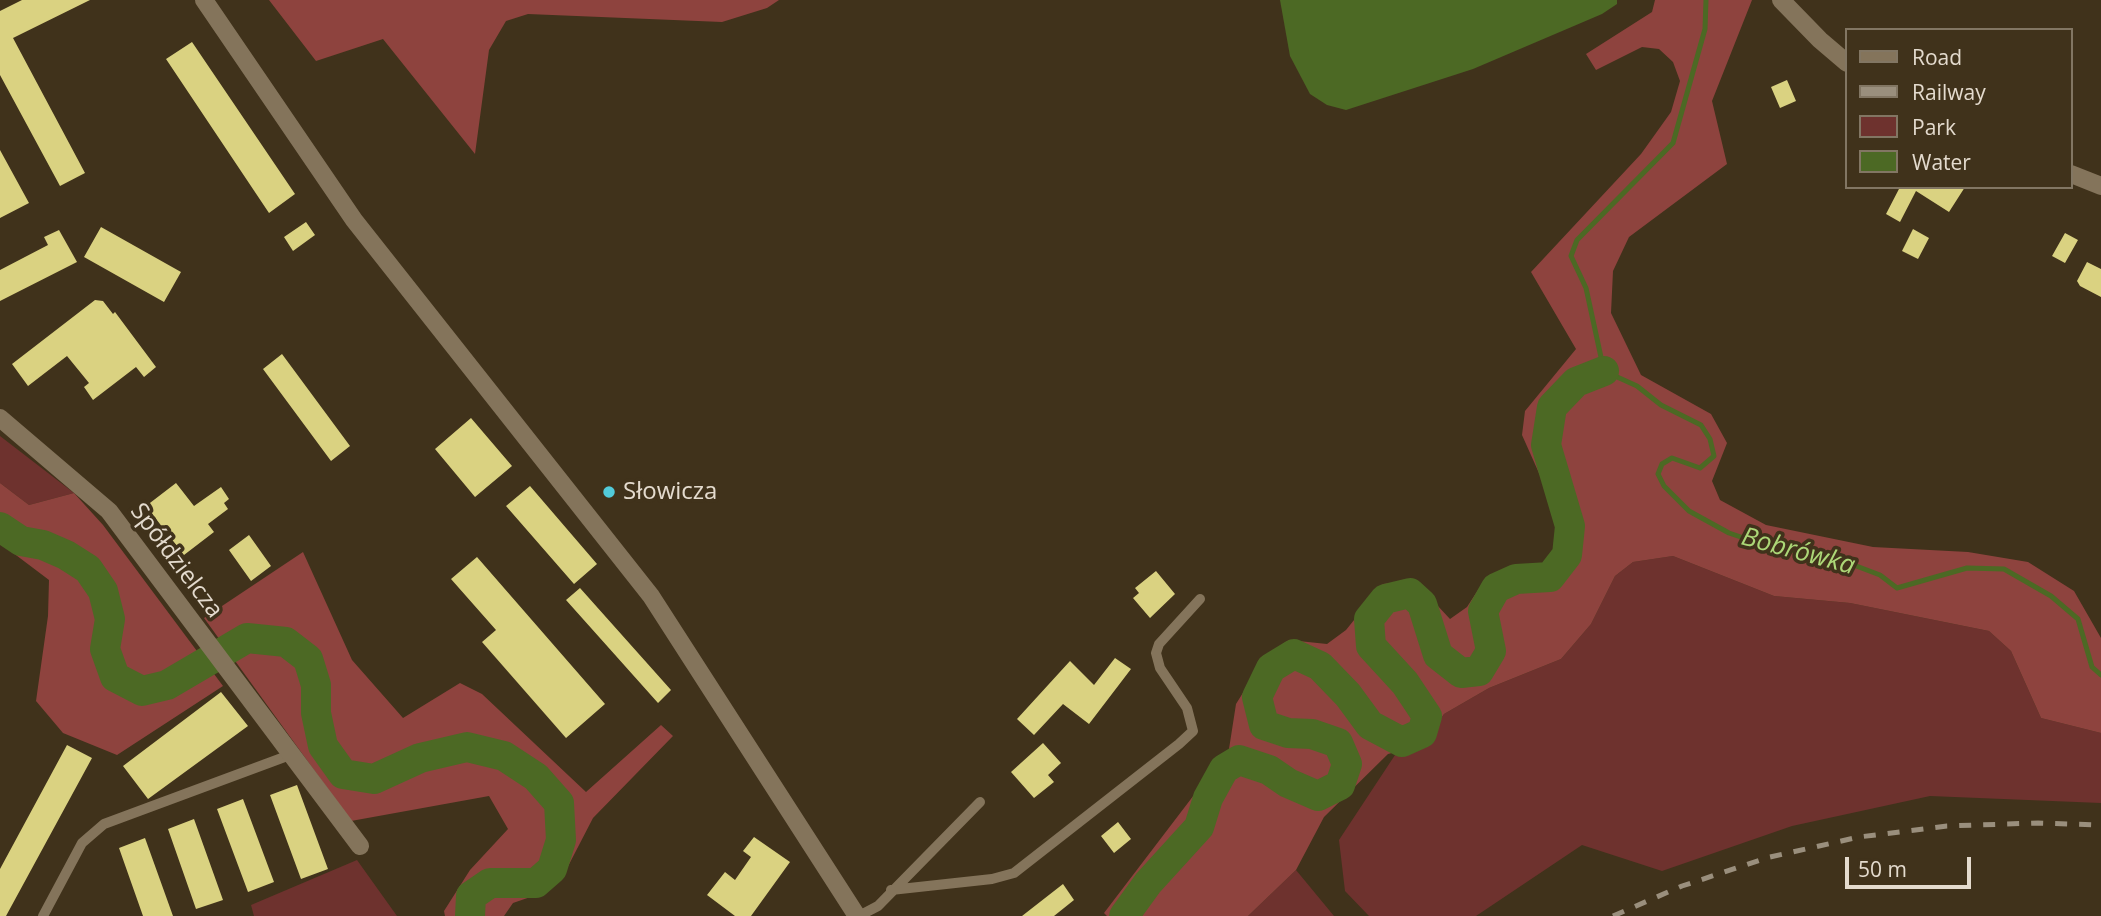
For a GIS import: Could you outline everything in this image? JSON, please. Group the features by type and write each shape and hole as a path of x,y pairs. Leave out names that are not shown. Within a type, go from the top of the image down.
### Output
{"street":[{"path":"204,0 355,220 651,596 858,916"},
{"path":"1781,0 1846,62"},
{"path":"2073,175 2101,186"},
{"name":"Spółdzielcza","path":"0,418 108,512 360,846"}],"lane":[{"path":"891,890 1014,873 1194,731 1187,708 1160,668 1156,653 1159,644 1200,599"},
{"path":"43,916 82,843 104,824 290,755"},
{"path":"858,916 877,906 980,802"}],"green space":[{"path":"0,436 74,493 29,505 0,483"},
{"path":"1673,556 1774,596 1850,603 1989,631 2011,651 2041,718 2101,733 2101,803 1930,796 1792,826 1662,871 1582,845 1476,916 1369,916 1345,891 1339,840 1397,752 1423,745 1444,714 1489,688 1561,659 1591,624 1615,576 1633,562"},
{"path":"357,860 397,916 254,916 251,905"},
{"path":"1296,870 1334,916 1248,916"}],"shaded area":[{"path":"269,0 779,0 767,8 722,22 528,14 506,21 489,50 475,154 383,39 316,61"},
{"path":"1655,0 1752,0 1712,101 1727,164 1629,237 1613,271 1611,313 1641,375 1711,414 1727,443 1712,481 1720,500 1766,525 1873,547 1968,552 2028,562 2074,591 2101,638 2101,733 2041,718 2011,651 1989,631 1850,603 1774,596 1673,556 1633,562 1615,576 1591,624 1561,659 1489,688 1444,714 1423,745 1388,754 1324,817 1296,870 1248,916 1107,916 1104,913 1229,749 1236,704 1267,654 1289,640 1327,644 1346,630 1383,584 1404,582 1423,590 1450,619 1467,607 1480,587 1501,574 1544,569 1557,551 1563,527 1522,435 1525,411 1576,349 1531,272 1641,154 1671,112 1680,81 1673,62 1659,49 1642,47 1596,70 1586,54 1652,12"},
{"path":"0,483 29,505 74,493 103,525 223,686 117,755 63,733 36,701 48,616 49,580 0,543"},
{"path":"303,552 352,660 403,718 460,683 482,694 586,792 661,725 673,736 593,818 563,876 542,893 513,903 504,916 445,916 444,911 470,870 508,829 489,796 351,821 204,618"}],"water":[{"path":"1280,0 1617,0 1617,4 1602,14 1473,69 1346,110 1327,105 1310,94 1290,56"}],"building":[{"path":"22,0 90,0 13,38 85,173 60,186 0,75 0,11"},
{"path":"192,42 295,194 269,213 166,59"},
{"path":"1787,80 1796,101 1780,108 1771,87"},
{"path":"0,150 29,203 0,218"},
{"path":"1899,189 1964,189 1949,212 1916,191 1900,222 1886,214"},
{"path":"306,222 315,235 293,251 284,237"},
{"path":"101,227 181,272 164,302 84,257"},
{"path":"1913,229 1929,238 1918,259 1902,251"},
{"path":"59,230 77,262 0,301 0,270 48,245 44,237"},
{"path":"2065,233 2078,240 2065,263 2052,256"},
{"path":"2087,262 2101,269 2101,297 2080,286 2077,281"},
{"path":"95,300 103,301 113,314 115,312 156,367 144,377 136,367 93,400 84,387 89,383 67,356 28,386 12,364"},
{"path":"282,354 350,446 331,461 263,369"},
{"path":"471,418 512,466 475,497 435,449"},
{"path":"176,483 194,506 221,487 229,499 224,503 228,509 208,524 214,532 184,555 146,506"},
{"path":"530,486 597,564 574,584 506,506"},
{"path":"249,535 271,566 251,581 229,550"},
{"path":"477,557 605,704 566,738 482,642 496,630 451,579"},
{"path":"1156,571 1175,594 1150,618 1133,598 1139,593 1135,588"},
{"path":"580,588 671,690 658,703 566,600"},
{"path":"1115,658 1131,669 1089,724 1063,704 1034,735 1017,719 1070,661 1094,685"},
{"path":"221,692 248,726 148,799 123,766"},
{"path":"1043,743 1061,763 1048,775 1054,782 1034,798 1011,772"},
{"path":"67,745 92,758 6,916 0,916 0,869"},
{"path":"297,785 328,869 301,879 270,795"},
{"path":"243,799 274,882 248,892 217,809"},
{"path":"194,819 223,900 196,909 168,829"},
{"path":"1118,822 1131,839 1114,853 1101,836"},
{"path":"754,837 790,862 751,916 735,916 707,895 725,872 735,880 751,857 743,851"},
{"path":"145,838 173,916 143,916 119,848"},
{"path":"1063,884 1074,900 1054,916 1022,916"}],"waterway":[{"name":"Bobrówka","path":"1706,0 1705,29 1673,143 1577,240 1571,256 1586,288 1604,371 1637,386 1661,405 1701,425 1710,439 1714,456 1700,468 1672,458 1662,464 1658,474 1664,486 1689,511 1729,533 1776,549 1822,553 1880,575 1897,588 1967,568 2004,569 2051,596 2078,619 2092,667 2101,675"},
{"name":"Bobrówka","path":"1124,916 1148,883 1199,827 1208,798 1224,769 1239,760 1269,770 1288,783 1318,796 1340,785 1347,764 1338,743 1312,734 1288,733 1264,725 1257,697 1271,668 1294,654 1320,666 1348,695 1370,725 1402,742 1422,733 1427,716 1405,683 1371,646 1369,619 1385,599 1410,593 1422,604 1438,655 1461,673 1479,671 1491,651 1483,611 1496,588 1516,579 1550,577 1567,555 1570,526 1546,445 1552,407 1576,382 1604,371"},
{"name":"Bobrówka","path":"0,527 21,541 43,545 88,569 103,591 110,619 105,649 115,677 142,691 167,685 247,638 286,642 308,659 316,685 316,713 323,746 343,774 374,779 420,758 467,747 504,756 536,777 559,803 561,840 552,869 536,883 490,883 471,896 470,916"}],"railway":[{"path":"1613,916 1682,886 1770,857 1859,837 1947,826 2038,823 2101,825"}],"place":[{"name":"Słowicza","path":"609,492"}]}
